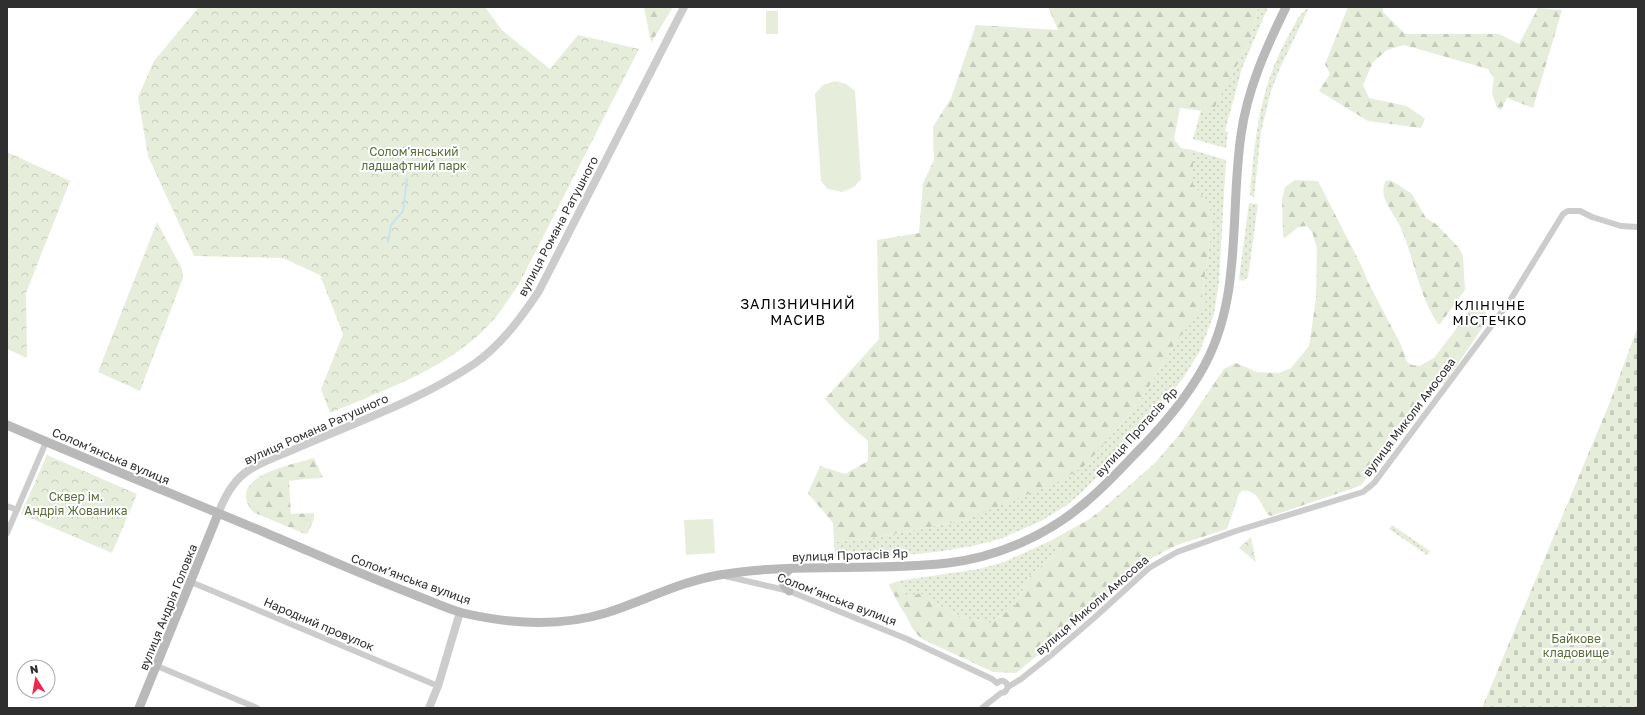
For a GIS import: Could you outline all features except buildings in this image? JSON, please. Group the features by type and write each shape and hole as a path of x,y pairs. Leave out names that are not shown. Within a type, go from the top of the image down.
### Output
{"main road":[{"name":"вулиця Протасів Яр","path":"720,575 790,569 881,567 944,563 975,558 1015,545 1054,526 1085,504 1124,465 1173,414 1202,371 1211,354 1223,323 1231,279 1241,133 1257,72 1286,7"},
{"name":"Соломʼянська вулиця","path":"7,425 388,585 460,612 512,621 535,623 579,620 610,612 690,582 720,575"},
{"name":"вулиця Андрія Головка","path":"139,708 218,514"},
{"path":"789,591 784,587 782,578 790,569"}],"street":[{"name":"вулиця Романа Ратушного","path":"218,514 235,482 249,470 388,410 436,387 475,363 510,331 526,311 539,291 684,7"},
{"name":"вулиця Миколи Амосова","path":"1008,687 1021,679 1050,656 1149,568 1177,552 1236,531 1363,492 1374,483 1509,302 1563,214 1574,210 1622,226 1638,227"},
{"path":"7,532 46,442"},
{"path":"7,506 17,510"},
{"name":"Соломʼянська вулиця","path":"720,575 789,591 907,639 992,679 997,683"},
{"name":"Народний провулок","path":"191,582 438,686"},
{"path":"429,708 438,686 460,612"},
{"path":"157,666 257,708"},
{"path":"982,708 1001,693 1005,692 1008,687 1004,681 997,683 996,689 1001,693"}],"green space":[{"name":"Солом'янський ладшафтний парк","path":"199,7 485,7 502,30 550,69 578,35 639,49 519,284 496,317 460,350 440,363 397,385 330,413 321,389 343,334 320,275 283,258 194,256 148,156 138,97 154,61"},
{"path":"644,7 673,7 651,43"},
{"path":"1048,7 1258,7 1251,39 1212,112 1180,108 1174,139 1181,148 1193,150 1193,184 1203,197 1214,217 1211,221 1209,249 1202,297 1206,298 1205,306 1179,337 1142,398 1118,428 1083,467 1060,481 965,520 873,538 834,542 833,523 808,493 820,466 845,474 868,461 868,441 843,419 825,399 879,339 877,240 919,233 923,183 934,160 933,127 951,98 976,25 1058,30"},
{"path":"1258,7 1268,7 1242,68 1225,131 1228,132 1226,148 1193,139 1201,110 1212,111 1251,39"},
{"path":"1348,7 1383,7 1383,12 1405,34 1499,34 1519,44 1538,8 1562,10 1533,108 1507,98 1501,110 1497,108 1492,93 1494,78 1488,69 1404,45 1387,50 1373,62 1363,85 1369,98 1407,106 1425,119 1421,128 1368,121 1319,91 1330,74 1325,64"},
{"path":"1309,8 1280,68 1271,91 1261,132 1254,198 1250,195 1254,152 1266,90 1272,71 1298,18"},
{"path":"766,11 778,11 778,34 766,34"},
{"path":"835,81 846,84 855,91 861,179 854,187 842,192 828,189 821,181 815,94 823,85"},
{"path":"1193,150 1226,160 1219,282 1214,314 1200,351 1183,378 1146,427 1083,491 1067,505 1043,520 1000,539 973,546 936,552 905,555 835,557 834,542 873,538 965,520 1083,466 1118,428 1142,398 1179,337 1188,325 1202,297 1209,249 1211,221 1203,197 1193,184"},
{"path":"7,152 70,181 26,293 27,358 7,349"},
{"path":"1295,180 1318,181 1401,345 1407,362 1412,365 1419,366 1434,358 1475,304 1478,304 1488,315 1489,318 1444,384 1436,381 1434,382 1418,405 1412,407 1409,411 1408,429 1361,485 1354,488 1271,516 1267,514 1255,495 1251,492 1242,491 1239,494 1227,529 1177,545 1150,559 1135,570 1070,629 1016,673 993,672 924,640 919,636 899,605 889,585 890,584 898,581 907,597 920,593 937,605 961,617 990,623 1015,606 1031,574 1061,551 1050,541 1088,520 1155,463 1179,435 1224,369 1236,363 1257,372 1279,373 1291,368 1309,346 1316,298 1317,248 1312,232 1307,226 1298,227 1286,237 1284,238 1283,236 1282,199 1285,187"},
{"path":"1388,180 1394,182 1412,194 1426,218 1436,224 1459,248 1463,256 1465,290 1440,324 1438,324 1426,302 1403,233 1384,197 1384,186 1385,182"},
{"path":"1249,203 1258,204 1248,277 1243,281 1239,279"},
{"path":"157,222 182,269 183,278 140,391 98,372"},
{"name":"Байкове кладовище","path":"1638,326 1638,708 1482,708 1610,402"},
{"name":"Сквер ім. Андрія Жованика","path":"47,455 137,494 112,553 21,514"},
{"path":"314,458 323,478 289,481 291,514 314,513 314,518 308,533 305,534 253,512 246,500 247,489 254,481 264,474 277,469"},
{"path":"713,519 715,553 686,555 684,520"},
{"path":"1392,525 1430,551 1427,555 1389,529"},
{"path":"1251,537 1256,562 1239,548"},
{"path":"1050,541 1061,551 1031,574 1015,606 990,623 961,617 937,605 920,593 907,597 898,581 979,569 1004,562"}],"waterway":[{"path":"388,242 391,225 403,211 407,179"}],"district":[{"name":"ЗАЛІЗНИЧНИЙ МАСИВ","path":"798,312"},
{"name":"КЛІНІЧНЕ МІСТЕЧКО","path":"1490,312"}]}
